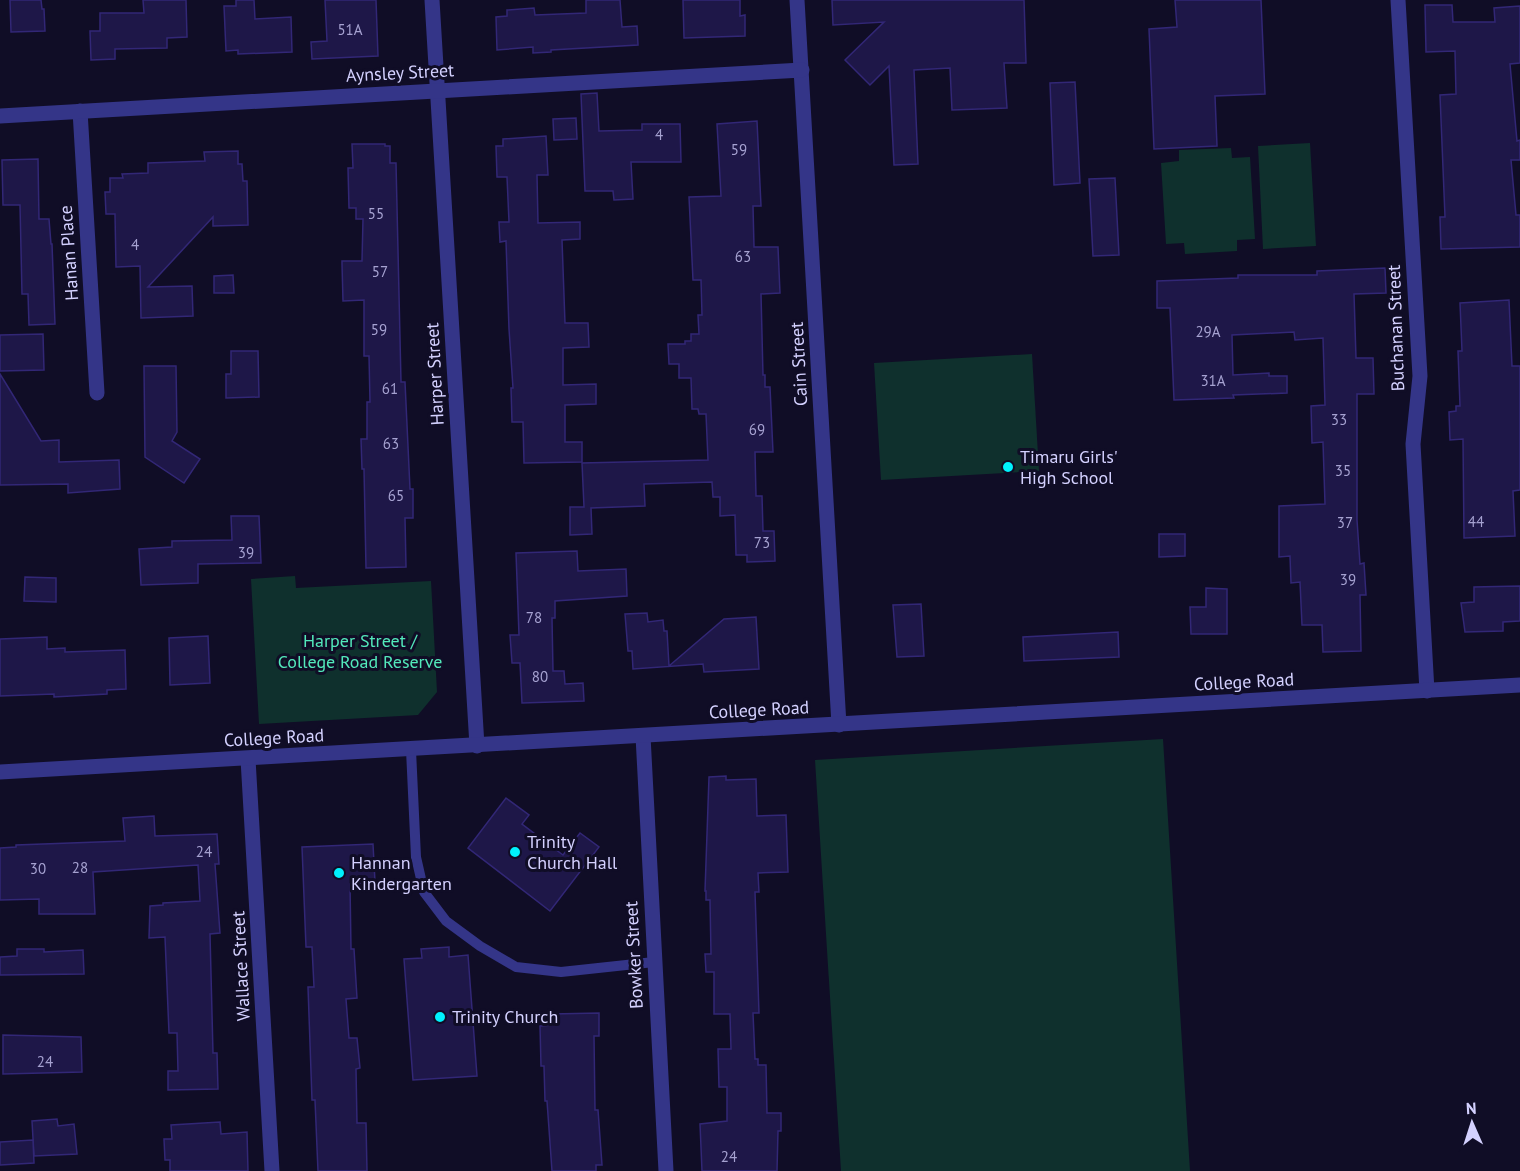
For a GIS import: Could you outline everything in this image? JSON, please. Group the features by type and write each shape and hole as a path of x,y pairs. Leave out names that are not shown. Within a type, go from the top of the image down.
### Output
{"street":[{"name":"Harper Street","path":"432,0 477,746"},
{"name":"Cain Street","path":"797,0 839,725"},
{"name":"Buchanan Street","path":"1398,0 1420,376 1413,444 1427,691"},
{"name":"Aynsley Street","path":"0,116 802,70"},
{"name":"Hanan Place","path":"80,111 97,393"},
{"name":"College Road","path":"0,772 1520,685"},
{"name":"Bowker Street","path":"643,736 666,1171"},
{"name":"Wallace Street","path":"248,759 272,1171"}],"lane":[{"path":"411,750 416,857 424,892 446,921 480,946 516,967 561,972 654,962"}],"green space":[{"path":"1310,143 1316,246 1263,249 1258,146"},
{"path":"1231,148 1232,158 1250,157 1255,239 1237,240 1237,251 1185,254 1184,243 1166,244 1161,163 1179,161 1179,150"},
{"path":"1032,354 1039,471 881,480 874,363"},
{"name":"Harper Street / College Road Reserve","path":"295,576 296,588 431,581 437,692 418,715 259,724 251,579"},
{"path":"1163,739 1190,1171 841,1171 815,760"}],"building":[{"path":"10,0 41,0 42,9 44,9 45,31 11,32"},
{"path":"143,0 186,0 187,37 167,38 167,48 115,49 115,59 91,60 90,31 100,31 100,13 144,13"},
{"path":"236,0 254,0 255,19 291,17 292,52 238,54 238,50 226,51 224,6 236,6"},
{"path":"325,0 376,0 378,56 312,59 311,42 327,41"},
{"path":"586,0 620,0 622,27 637,26 638,45 533,53 533,47 497,50 496,17 507,16 507,10 534,8 535,15 586,13"},
{"path":"683,0 740,0 740,16 745,15 745,36 684,38"},
{"path":"832,0 1024,0 1026,63 1004,63 1007,108 952,110 950,68 914,70 918,164 894,165 889,66 870,85 845,60 884,22 833,25"},
{"path":"1175,0 1261,0 1265,94 1215,96 1217,146 1154,149 1149,29 1177,27"},
{"path":"1425,5 1452,5 1453,22 1495,22 1494,8 1520,6 1520,63 1510,64 1517,141 1520,140 1520,160 1511,160 1516,215 1520,215 1520,247 1441,249 1440,217 1445,217 1440,95 1456,94 1455,51 1426,52"},
{"path":"1075,82 1080,183 1054,185 1050,83"},
{"path":"597,93 599,131 642,130 642,124 680,124 681,162 631,162 633,199 614,200 613,191 585,191 581,94"},
{"path":"576,118 577,139 554,140 553,119"},
{"path":"757,121 761,206 753,206 754,247 778,247 780,293 761,294 763,375 765,375 765,387 770,387 773,452 755,452 756,496 762,496 763,531 774,531 775,561 747,562 747,555 736,555 735,515 720,516 720,497 713,497 712,482 644,484 645,506 591,508 592,534 570,535 570,507 584,507 582,463 708,460 706,414 699,414 698,409 692,409 691,378 679,378 679,364 669,364 668,344 685,344 685,341 691,341 691,334 699,334 698,315 702,315 701,280 693,280 689,197 721,196 717,124"},
{"path":"546,136 548,175 537,175 538,223 580,222 580,239 562,240 565,323 588,323 589,347 563,348 563,385 596,384 596,404 565,405 565,442 582,442 582,462 524,463 523,422 512,422 511,388 513,388 506,241 500,242 499,222 509,222 507,177 497,177 496,146 503,146 503,139"},
{"path":"352,144 390,146 390,163 396,163 401,382 405,382 410,489 413,489 413,518 405,518 406,567 366,568 364,469 362,469 361,439 367,439 367,402 370,402 369,356 364,356 364,300 343,301 342,261 362,261 363,219 356,219 356,208 349,208 348,168 353,168"},
{"path":"238,151 238,164 242,164 243,181 247,181 248,225 213,226 213,217 148,287 192,286 193,316 141,318 140,266 116,267 115,214 106,214 105,192 110,192 110,178 123,178 122,174 148,173 148,163 205,161 204,152"},
{"path":"38,159 39,219 49,219 52,244 55,324 29,325 28,294 22,294 20,205 3,205 2,160"},
{"path":"1115,178 1119,255 1093,256 1089,179"},
{"path":"1385,268 1386,293 1354,294 1356,358 1373,358 1374,394 1357,394 1357,520 1360,564 1364,563 1366,595 1360,595 1361,651 1323,652 1322,625 1302,625 1300,582 1291,583 1290,556 1279,557 1279,506 1325,504 1323,442 1312,443 1311,406 1325,405 1323,338 1295,340 1294,332 1232,335 1233,375 1269,373 1269,376 1287,376 1287,393 1174,400 1170,308 1157,308 1157,281 1238,278 1238,275 1317,275 1317,271"},
{"path":"233,275 234,293 214,293 214,276"},
{"path":"1509,300 1512,366 1520,366 1520,490 1513,491 1515,536 1464,538 1463,439 1450,440 1449,412 1456,411 1456,406 1460,406 1458,351 1462,351 1460,303"},
{"path":"43,334 44,370 0,371 0,335"},
{"path":"231,351 258,351 259,397 226,398 226,374 231,374"},
{"path":"144,366 176,366 177,432 172,441 200,459 184,483 145,457"},
{"path":"0,374 41,441 59,440 59,462 119,460 120,489 68,493 68,484 0,485"},
{"path":"231,516 259,516 261,563 198,564 198,583 141,585 139,549 172,547 172,541 232,540"},
{"path":"1159,534 1185,534 1185,556 1159,557"},
{"path":"577,551 578,571 626,569 627,596 555,601 555,618 552,618 553,671 564,671 565,684 583,683 584,701 522,703 520,663 512,663 510,635 519,635 516,553"},
{"path":"25,577 56,578 56,602 24,601"},
{"path":"1520,586 1520,621 1503,622 1503,631 1465,632 1461,603 1474,602 1474,587"},
{"path":"1206,588 1227,589 1227,634 1191,634 1190,607 1206,607"},
{"path":"921,604 924,656 897,657 893,605"},
{"path":"647,613 648,622 663,620 664,631 667,631 669,666 724,619 756,617 759,669 704,672 703,664 633,669 632,651 628,651 625,614"},
{"path":"1118,632 1119,657 1024,661 1023,637"},
{"path":"208,636 210,683 170,685 169,638"},
{"path":"47,637 47,649 65,648 65,652 125,650 126,689 107,690 107,694 54,697 54,694 0,696 0,639"},
{"path":"726,776 726,780 756,779 757,816 786,815 788,872 758,873 759,892 755,892 759,1013 753,1013 755,1059 758,1059 758,1065 766,1065 767,1113 781,1113 777,1171 702,1171 700,1124 727,1121 727,1087 719,1087 718,1049 731,1049 730,1014 714,1014 714,972 706,972 705,954 711,954 710,900 706,900 705,891 709,777"},
{"name":"Trinity Church Hall","path":"506,798 529,815 522,824 563,855 580,833 599,847 550,911 468,848"},
{"path":"154,816 155,836 217,834 219,864 215,864 220,933 210,934 213,1053 217,1053 218,1089 168,1090 168,1071 178,1071 177,1033 169,1033 165,937 149,938 150,906 200,901 198,865 93,872 95,914 39,914 39,899 0,900 0,848 16,847 16,845 125,841 123,818"},
{"path":"373,844 375,882 350,884 351,949 354,949 357,998 346,999 349,1038 357,1038 360,1068 356,1069 357,1123 366,1123 367,1171 318,1171 315,1100 312,1100 308,987 314,987 312,947 306,947 302,847"},
{"name":"Trinity Church","path":"449,947 449,957 468,955 477,1076 413,1080 404,959 422,958 421,949"},
{"path":"17,949 44,949 44,952 83,950 84,974 0,975 0,957 17,956"},
{"path":"599,1013 599,1036 594,1036 595,1110 598,1110 602,1165 596,1165 596,1171 552,1171 544,1066 541,1066 540,1026 552,1025 552,1014"},
{"path":"3,1035 81,1037 82,1072 3,1074"},
{"path":"57,1119 58,1126 74,1124 77,1154 34,1156 32,1121"},
{"path":"220,1122 221,1134 247,1132 248,1171 170,1171 170,1160 165,1160 164,1139 172,1139 171,1125"},
{"path":"33,1140 34,1163 0,1165 0,1142"}],"place":[{"name":"Timaru Girls' High School","path":"1008,467"},
{"name":"Trinity Church Hall","path":"515,852"},
{"name":"Hannan Kindergarten","path":"339,873"},
{"name":"Trinity Church","path":"440,1017"}]}
